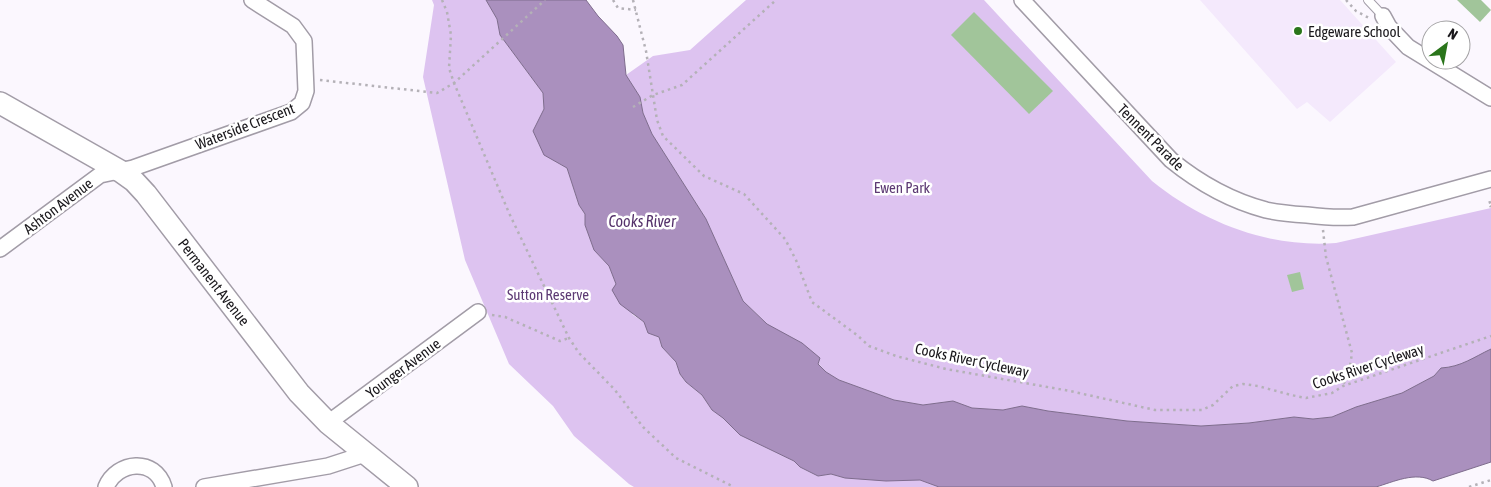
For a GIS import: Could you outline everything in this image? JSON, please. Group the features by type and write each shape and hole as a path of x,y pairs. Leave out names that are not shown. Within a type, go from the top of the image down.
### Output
{"main road":[{"name":"Permanent Avenue","path":"0,103 120,171 134,181 294,386 328,423 407,487"}],"street":[{"name":"Waterside Crescent","path":"120,171 291,112 302,103 306,91 304,41 293,26 252,0"},
{"name":"Tennent Parade","path":"1022,0 1161,151 1184,171 1207,186 1258,207 1276,212 1338,218 1353,216 1491,179"},
{"path":"1383,16 1389,27 1408,47 1491,98"},
{"name":"Ashton Avenue","path":"0,249 100,175 120,171"},
{"name":"Younger Avenue","path":"328,423 478,312"},
{"path":"204,487 328,466 365,454"},
{"path":"106,487 117,471 137,466 148,468 156,474 164,487"}],"lane":[{"path":"1368,0 1383,16"}],"path":[{"path":"442,0 447,12 451,36 449,68 454,83 509,213 569,338 579,353 616,390 643,427 676,458 734,487"},
{"path":"306,81 328,80 437,93 454,83 545,0"},
{"path":"613,0 618,8 636,10"},
{"name":"Cooks River Cycleway","path":"633,0 646,51 656,120 663,136 704,176 744,194 785,239 796,260 812,302 869,346 896,356 946,369 1070,391 1156,410 1202,410 1213,405 1233,386 1243,384 1306,398 1332,393 1343,386 1491,336"},
{"path":"633,107 653,94 682,85 776,0"},
{"path":"1491,202 1488,203 1491,207"},
{"path":"1322,216 1326,257 1352,353 1343,386"},
{"path":"478,312 506,317 560,341 569,338"},
{"path":"1469,487 1491,480"}],"shaded area":[{"name":"Edgeware School","path":"1200,0 1340,0 1396,62 1330,122 1307,102 1297,109"}],"green space":[{"name":"Sutton Reserve","path":"432,0 486,0 497,19 500,35 543,93 544,109 538,125 557,162 567,168 579,205 585,214 585,225 594,250 609,266 616,284 633,315 644,322 648,333 659,337 662,347 676,362 680,374 686,382 702,395 712,410 794,461 800,467 818,476 831,474 845,478 920,480 939,487 634,487 574,436 553,406 509,364 465,260 423,77 434,5"},
{"name":"Ewen Park","path":"746,0 984,0 1152,181 1193,209 1238,230 1262,237 1286,241 1336,243 1491,208 1491,349 1461,364 1441,368 1434,376 1402,393 1356,407 1332,417 1313,419 1294,417 1249,423 1201,426 1127,421 1022,406 1003,410 972,408 953,401 923,405 894,400 839,380 826,372 818,363 820,358 767,324 743,301 706,219 652,134 643,113 640,97 626,75 653,56 690,50"}],"water":[{"name":"Cooks River","path":"486,0 586,0 623,45 626,75 640,97 643,113 652,134 706,219 743,301 767,324 802,343 820,358 818,364 826,372 839,380 894,400 923,405 953,401 972,408 1003,410 1022,406 1127,421 1201,426 1249,423 1294,417 1313,419 1332,417 1356,407 1402,393 1434,376 1441,368 1461,364 1491,349 1491,462 1433,481 1426,478 1412,477 1376,487 939,487 920,480 886,481 845,478 831,474 818,476 800,467 794,461 740,435 712,410 702,395 686,382 680,374 676,362 662,347 659,337 648,333 644,322 620,304 612,290 616,284 609,266 594,250 585,225 585,214 579,205 567,168 544,155 533,131 544,109 543,93 500,35 497,19"}],"building":[{"path":"1457,0 1481,0 1491,10 1480,22"},
{"path":"974,12 1053,91 1029,114 951,35"},
{"path":"1300,272 1304,289 1292,292 1287,275"}],"place":[{"name":"Edgeware School","path":"1298,31"}]}
